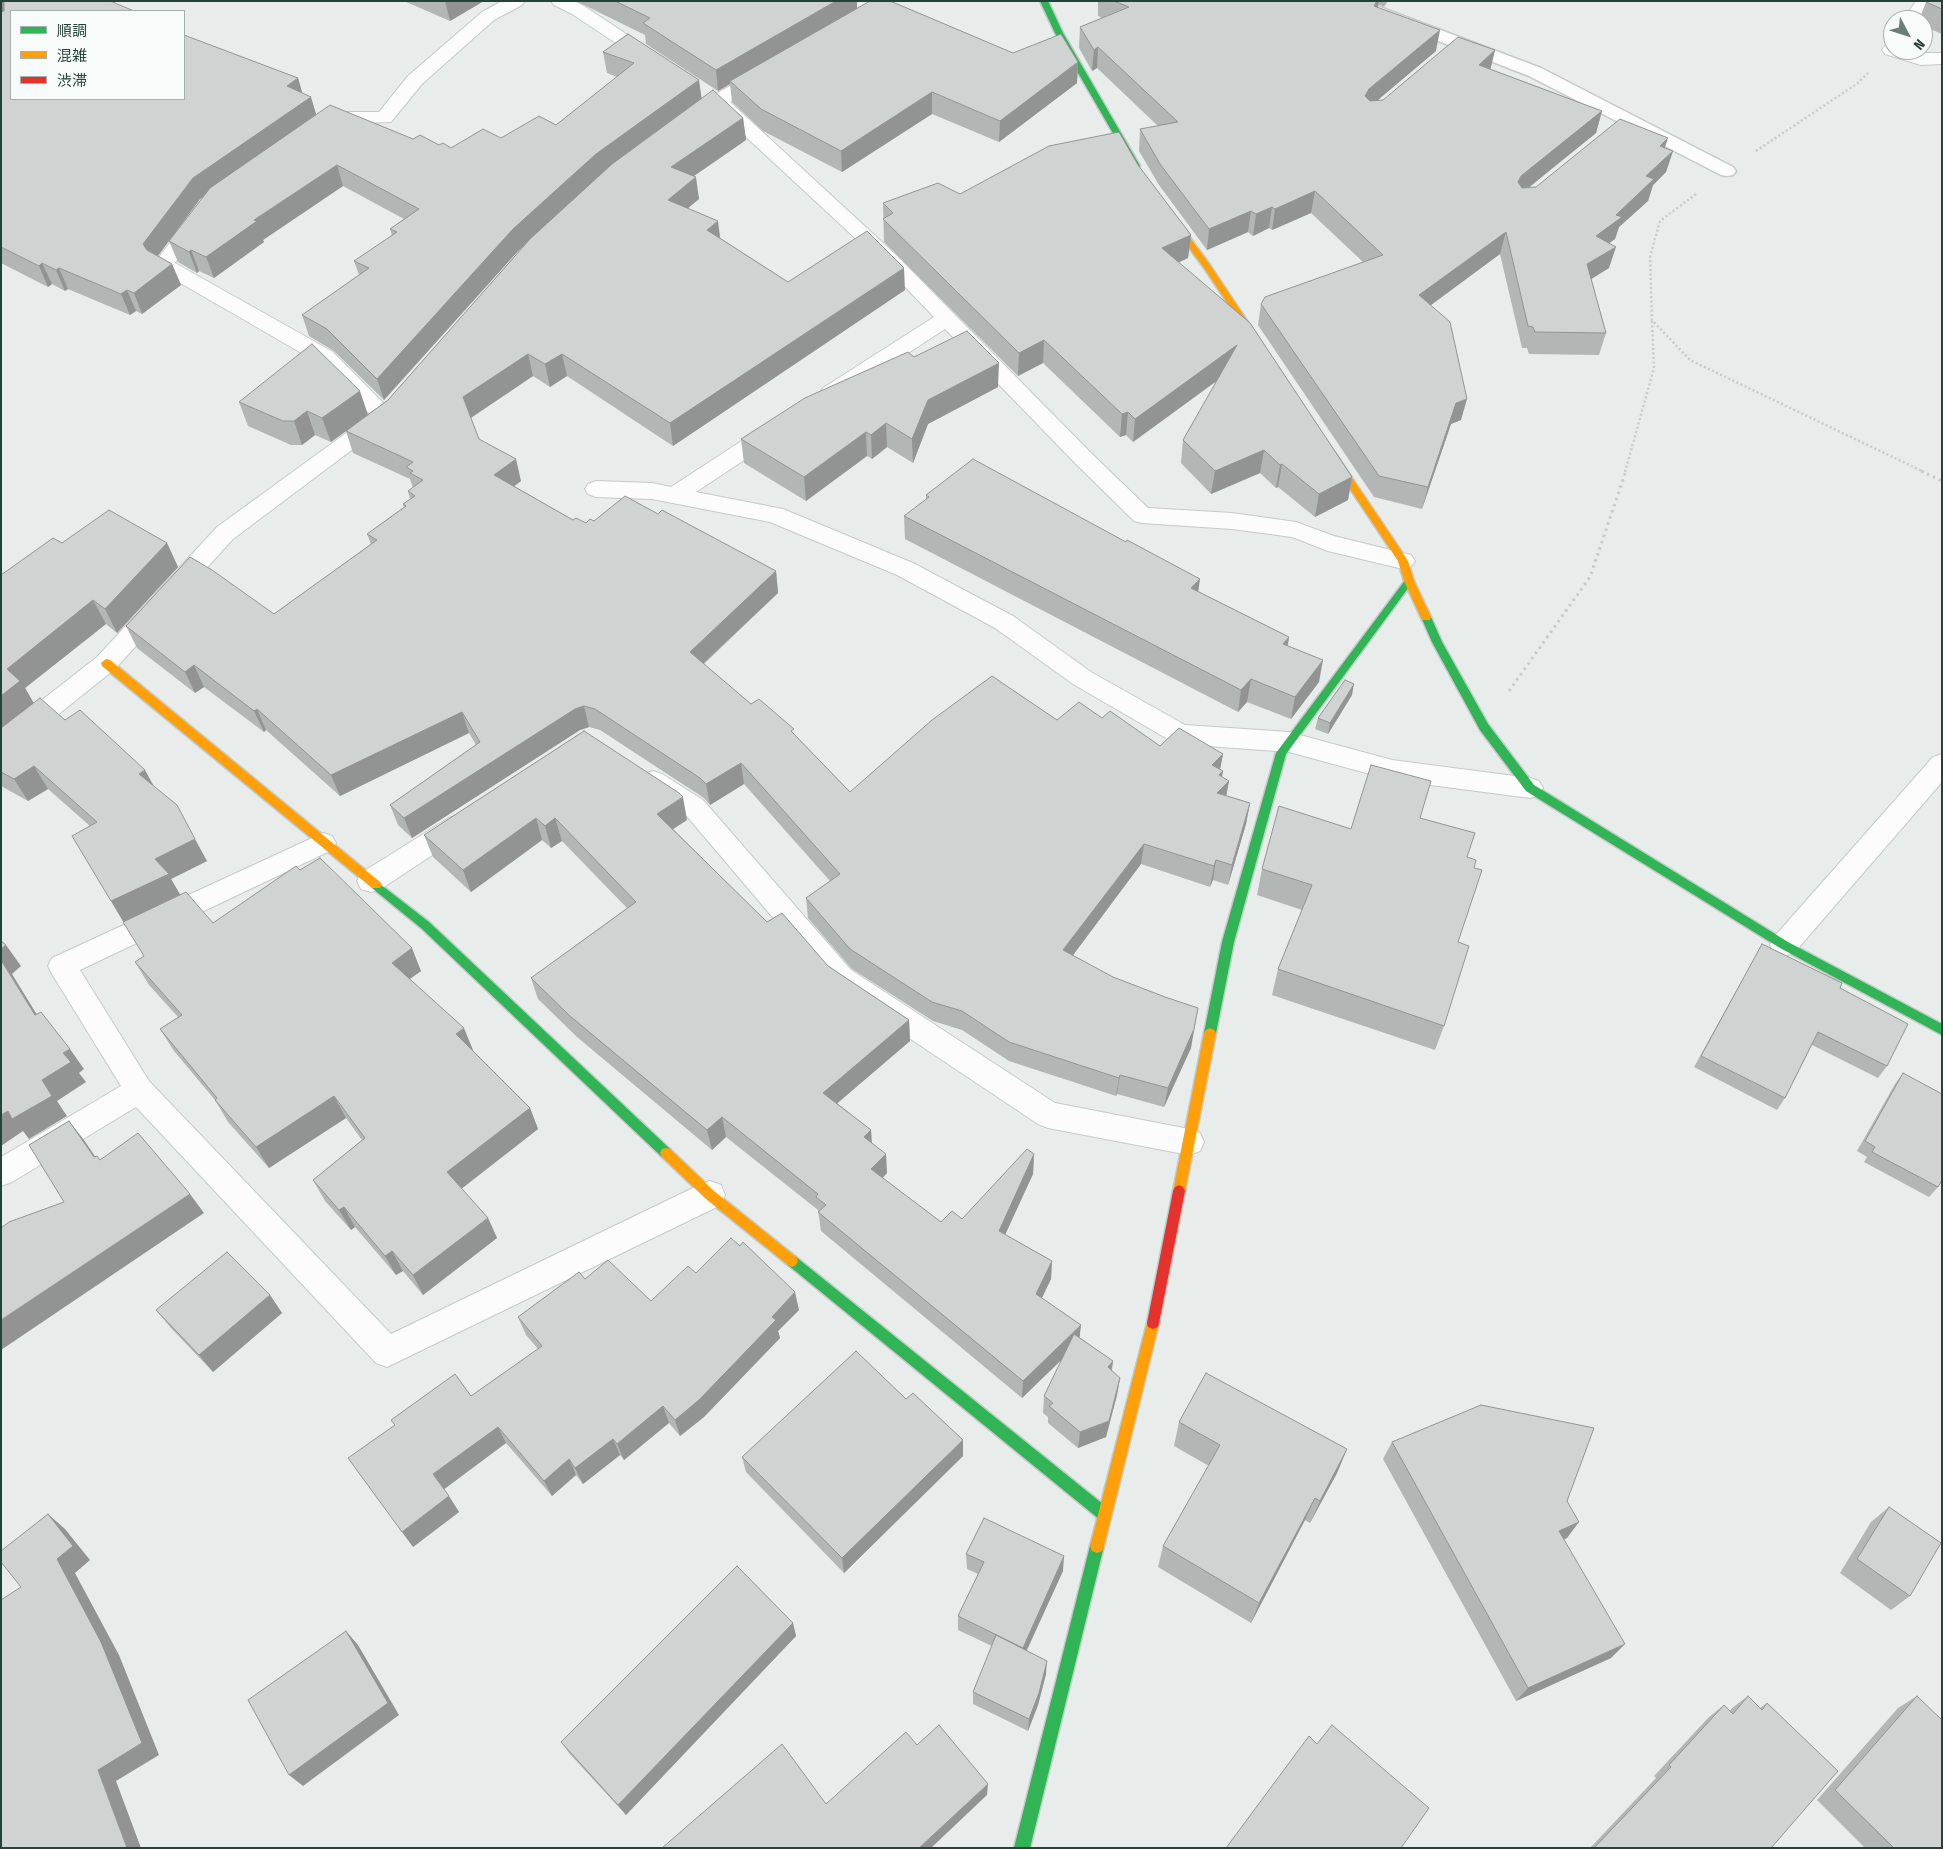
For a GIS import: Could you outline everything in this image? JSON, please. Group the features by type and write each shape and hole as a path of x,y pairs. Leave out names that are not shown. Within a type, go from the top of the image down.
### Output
{"street":[{"path":"309,134 332,118 384,118 415,80 488,16 516,1"},
{"path":"560,1 578,10 668,69"},
{"path":"1044,1 1059,33 1144,179"},
{"path":"678,129 709,95 778,67"},
{"path":"709,95 889,259 1083,458 1142,515 1232,521 1296,530 1406,571"},
{"path":"1160,203 1207,267 1267,357"},
{"path":"1,746 106,663 225,533 391,408 325,357 163,265 209,204"},
{"path":"815,404 947,318"},
{"path":"675,495 790,420"},
{"path":"1327,447 1406,571 1438,642 1484,727 1530,788 1784,945 1942,1030"},
{"path":"596,489 652,491 775,515 905,569 1004,622 1082,678 1180,734 1289,742 1392,770 1530,788"},
{"path":"1022,1848 1155,1316 1228,942 1281,753 1406,571"},
{"path":"106,663 432,931 710,1195 1104,1514"},
{"path":"1784,945 1942,764"},
{"path":"630,765 694,807 841,978 1048,1114 1189,1142"},
{"path":"371,881 477,813"},
{"path":"323,843 62,966 139,1090 387,1352 710,1195"},
{"path":"1,1173 139,1090"}],"lane":[{"path":"1349,1 1535,72 1727,172"},
{"path":"1444,55 1458,43"},
{"path":"1611,131 1626,119"}],"path":[{"path":"1484,727 1590,577 1626,470 1654,368 1650,257 1660,221 1727,172 1858,83 1883,58"},
{"path":"1652,320 1690,360 1942,481"}],"building":[{"path":"4,1 110,1 132,10 10,10 10,100 185,100 185,35 298,78 287,86 311,97 193,178 143,244 147,250 172,264 134,293 127,290 121,294 59,268 56,270 42,263 39,266 1,247 1,12 4,11"},
{"path":"615,1 836,1 716,70 643,23 650,18"},
{"path":"870,1 890,1 1013,53 1061,34 1078,62 1000,121 932,92 841,151 761,109 730,81"},
{"path":"1114,1 1377,1 1374,6 1440,30 1369,89 1365,96 1370,101 1383,100 1458,37 1495,50 1479,65 1602,111 1521,176 1518,182 1522,188 1536,187 1620,119 1668,138 1660,146 1673,151 1646,176 1654,179 1616,215 1622,217 1596,236 1616,247 1587,264 1606,333 1535,332 1533,327 1528,326 1506,232 1419,295 1450,322 1467,399 1456,403 1428,487 1379,476 1261,304 1265,297 1383,255 1315,191 1275,209 1272,207 1256,214 1251,211 1209,229 1160,164 1140,129 1178,122 1098,47 1094,50 1080,27 1129,7"},
{"path":"1942,1 1942,9 1926,2"},
{"path":"628,34 699,80 596,154 513,229 377,379 327,329 302,315 369,268 354,261 397,232 390,229 419,209 337,165 254,220 257,221 206,257 191,250 189,252 169,241 210,188 330,105 413,139 420,135 439,145 443,143 451,148 483,129 501,138 539,116 556,125 634,63 603,52"},
{"path":"713,90 743,118 671,167 696,177 668,200 718,221 707,230 788,282 867,231 904,268 670,423 562,354 545,364 528,354 463,397 479,439 516,459 494,475 573,520 576,518 586,523 590,519 594,521 625,496 658,514 662,510 776,571 690,652 751,704 759,699 794,729 791,731 850,792 932,720 992,676 1057,720 1079,702 1102,718 1110,711 1160,746 1179,728 1223,754 1212,765 1223,771 1219,775 1229,781 1217,793 1250,803 1232,865 1216,860 1214,866 1144,844 1063,950 1113,977 1198,1008 1194,1029 1168,1088 1120,1075 1119,1078 1009,1042 962,1011 932,1002 850,949 806,898 840,874 741,763 706,784 700,778 595,709 584,706 575,709 404,818 390,805 480,742 462,712 331,775 257,709 254,711 194,665 185,672 126,626 190,557 212,570 274,614 377,540 367,534 406,506 403,504 415,496 408,491 423,480 410,473 413,471 406,467 413,462 346,431 388,400 530,239 612,164"},
{"path":"1119,132 1138,165 1191,235 1162,248 1250,323 1352,477 1319,494 1282,464 1280,465 1264,450 1215,471 1183,440 1237,345 1135,419 1128,412 1122,414 1044,340 1019,353 883,219 893,213 883,203 938,183 960,194 1049,146"},
{"path":"967,331 999,363 928,400 912,439 886,423 871,435 866,432 804,477 741,439 805,398 908,352 914,357"},
{"path":"312,344 360,391 322,418 307,411 294,421 283,421 239,402"},
{"path":"973,459 1126,542 1127,540 1200,579 1191,588 1289,637 1283,644 1323,660 1295,697 1251,679 1241,690 904,516 929,497 926,495"},
{"path":"109,510 167,543 105,609 93,600 7,669 20,681 1,696 1,575 53,538 62,543"},
{"path":"1345,680 1354,684 1330,723 1318,718"},
{"path":"40,698 65,720 80,710 145,770 139,774 177,805 195,839 155,859 169,874 111,901 72,836 97,822 34,766 14,779 1,772 1,728"},
{"path":"584,731 683,797 657,814 767,922 782,913 828,966 909,1020 823,1093 871,1130 864,1137 886,1154 871,1169 941,1222 952,1211 962,1219 1027,1149 1034,1154 999,1231 1052,1261 1036,1294 1081,1325 1023,1381 818,1212 826,1205 816,1197 818,1194 722,1117 707,1130 570,1016 531,978 636,902 555,818 545,826 536,818 463,870 424,835"},
{"path":"1371,765 1431,781 1420,818 1475,833 1467,857 1476,860 1474,868 1482,870 1458,942 1469,946 1444,1026 1278,969 1312,885 1262,869 1279,806 1351,829"},
{"path":"320,858 412,948 392,963 464,1028 456,1034 530,1108 447,1172 488,1218 413,1275 392,1251 385,1256 344,1207 339,1210 313,1180 365,1138 334,1096 256,1147 215,1100 217,1098 160,1029 182,1015 135,962 144,956 123,922 186,892 213,923 296,866 300,870"},
{"path":"1,941 6,945 1,949"},
{"path":"1762,944 1842,983 1840,988 1908,1024 1887,1066 1818,1032 1785,1098 1701,1056"},
{"path":"1,960 35,1015 41,1012 70,1049 63,1053 71,1062 42,1080 52,1096 12,1119 8,1111 1,1115"},
{"path":"1903,1073 1942,1094 1942,1180 1938,1187 1872,1152 1875,1147 1865,1141"},
{"path":"69,1121 94,1157 97,1156 100,1160 138,1133 190,1194 1,1320 1,1228 9,1222 64,1202 29,1145"},
{"path":"731,1238 740,1246 743,1242 795,1292 772,1317 776,1320 699,1400 675,1420 663,1406 617,1444 613,1439 575,1468 569,1459 544,1481 498,1427 433,1474 449,1496 402,1532 348,1458 395,1425 391,1420 455,1374 471,1396 542,1346 518,1317 579,1272 585,1279 608,1260 651,1301 688,1266 696,1273"},
{"path":"227,1252 270,1295 199,1355 156,1310"},
{"path":"1074,1334 1113,1361 1108,1367 1120,1378 1109,1421 1080,1432 1049,1406 1053,1403 1044,1396"},
{"path":"856,1351 906,1399 913,1393 963,1440 842,1558 742,1457"},
{"path":"1206,1373 1347,1449 1320,1501 1315,1498 1259,1603 1163,1546 1220,1445 1179,1422"},
{"path":"1481,1405 1594,1428 1567,1501 1579,1522 1559,1531 1625,1644 1528,1688 1392,1442"},
{"path":"1889,1507 1941,1543 1910,1596 1857,1559"},
{"path":"48,1514 73,1546 57,1559 101,1642 142,1743 98,1770 127,1848 1,1848 1,1600 21,1587 1,1562 1,1551"},
{"path":"984,1518 1064,1556 1023,1648 958,1616 984,1562 966,1554"},
{"path":"737,1566 793,1623 618,1805 561,1742"},
{"path":"346,1631 388,1703 289,1775 248,1700"},
{"path":"996,1635 1047,1661 1039,1693 1029,1719 973,1692"},
{"path":"1748,1696 1762,1710 1767,1703 1838,1771 1771,1848 1594,1848 1671,1767 1669,1765 1724,1705 1733,1714"},
{"path":"1917,1696 1942,1720 1942,1848 1894,1848 1835,1790"},
{"path":"939,1725 988,1784 919,1848 662,1848 782,1744 826,1804 906,1732 917,1745"},
{"path":"1332,1725 1429,1808 1401,1848 1226,1848 1309,1736 1317,1744"}],"traffic: fast":[{"path":"1044,1 1059,33 1136,166"},
{"path":"1210,1033 1228,942 1281,753 1409,581"},
{"path":"1426,617 1437,642 1484,727 1530,788 1784,945 1942,1030"},
{"path":"376,885 425,925 666,1153"},
{"path":"792,1261 1104,1514"},
{"path":"1022,1848 1097,1546"}],"traffic: slow":[{"path":"1168,214 1207,267 1258,343"},
{"path":"1331,453 1403,561 1409,581 1426,617"},
{"path":"106,663 376,885"},
{"path":"1179,1191 1210,1033"},
{"path":"666,1153 710,1195 792,1261"},
{"path":"1097,1546 1153,1323"}],"traffic: jam":[{"path":"1153,1323 1179,1191"}]}
